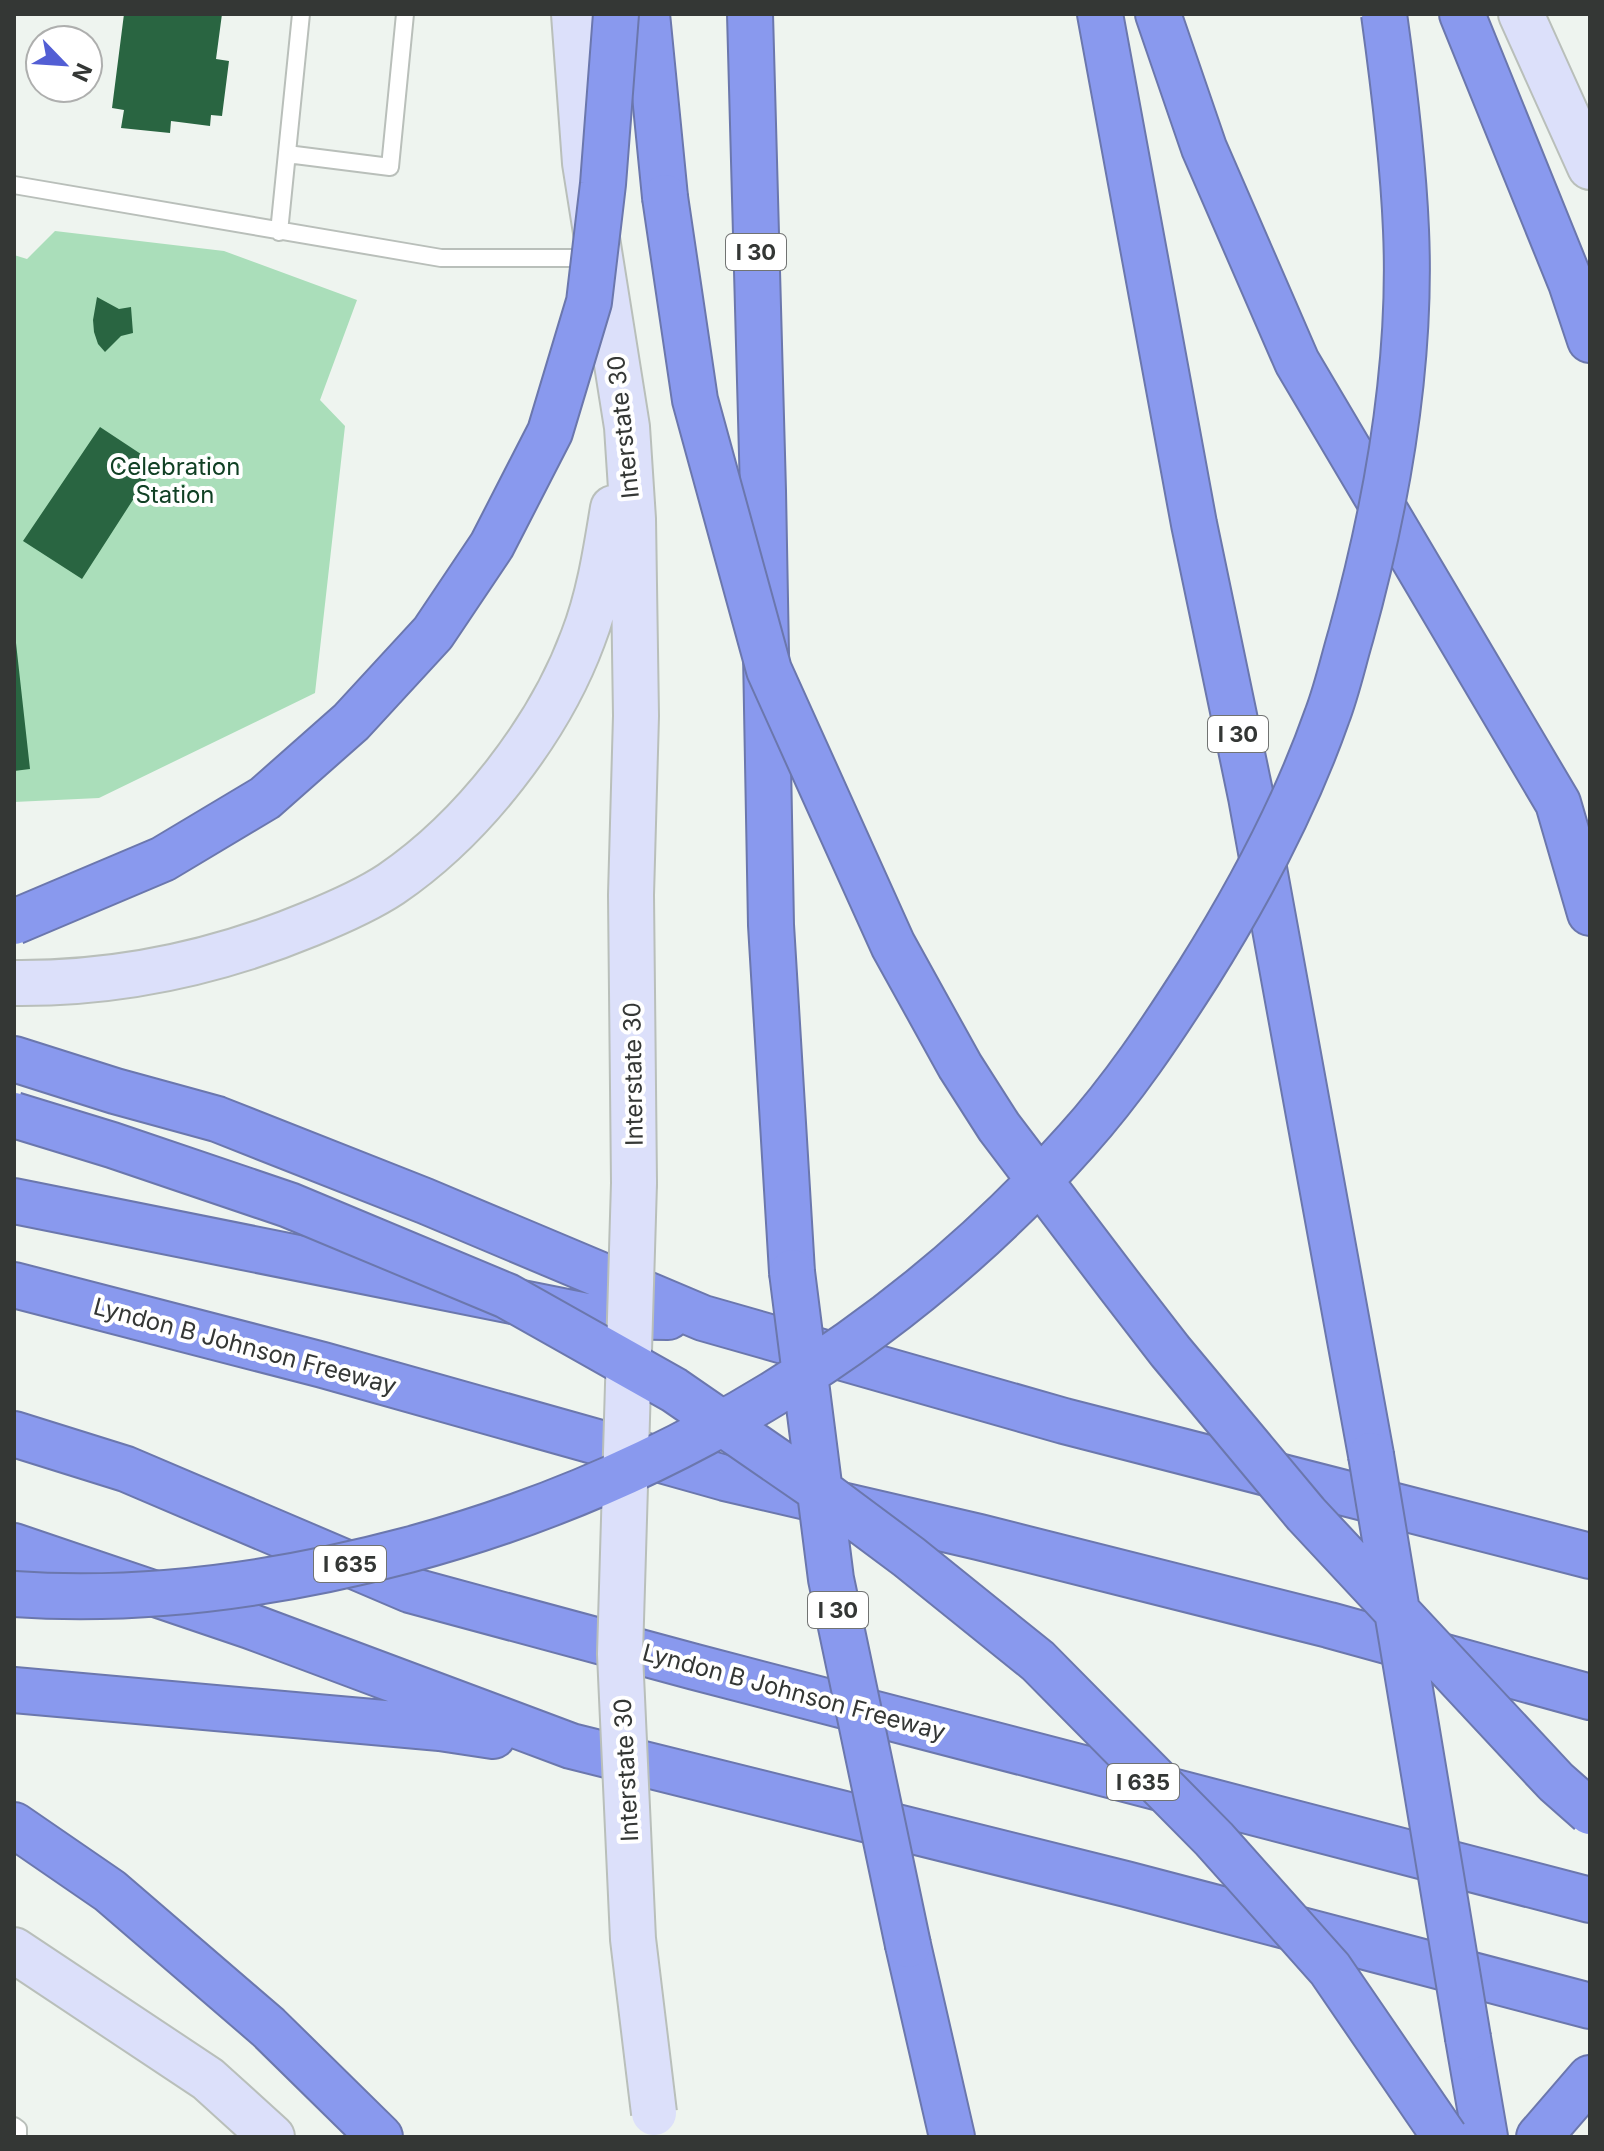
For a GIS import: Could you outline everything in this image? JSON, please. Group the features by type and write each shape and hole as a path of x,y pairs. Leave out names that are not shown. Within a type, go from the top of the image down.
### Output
{"highway":[{"path":"14,922 163,859 265,798 351,722 433,633 492,545 550,432 589,302 603,184 616,14"},
{"path":"647,14 665,197 685,336 695,400 716,482 769,670 893,945 960,1066 999,1127 1170,1351 1306,1514 1556,1782 1590,1812"},
{"name":"I 30","path":"750,14 764,506 771,925 792,1272 831,1579 952,2137"},
{"name":"I 30","path":"1100,14 1194,524 1251,797 1371,1455 1485,2137"},
{"path":"1158,14 1204,148 1297,362 1558,803 1590,913"},
{"path":"14,1594 104,1595 181,1591 270,1580 360,1563 465,1535 567,1498 691,1442 841,1352 1015,1205 1078,1139 1133,1071 1170,1017 1253,882 1294,797 1328,713 1366,582 1392,450 1405,340 1407,235 1398,115 1384,14"},
{"path":"1462,14 1571,283 1590,340"},
{"path":"14,1059 217,1119 425,1201 703,1318 1064,1421 1590,1556"},
{"path":"14,1115 289,1205 507,1296 674,1390 819,1490 909,1557 1038,1661 1214,1839 1330,1969 1445,2137"},
{"path":"14,1201 587,1316 703,1318"},
{"name":"Lyndon B Johnson Freeway","path":"14,1285 323,1365 725,1478 979,1537 1329,1625 1590,1697"},
{"name":"Lyndon B Johnson Freeway","path":"14,1434 126,1469 410,1590 1590,1900"},
{"path":"14,1546 250,1626 571,1746"},
{"path":"14,1690 440,1728 571,1746 1126,1884 1590,2006"},
{"path":"14,1825 110,1891 268,2027 380,2137"},
{"path":"1539,2137 1590,2078"}],"main road":[{"name":"Interstate 30","path":"574,14 585,163 627,427 633,519 636,716 631,895 634,1183 620,1654 633,1939 656,2125"},
{"path":"1521,14 1590,167"},
{"path":"14,983 126,976 203,960 269,941 334,914 391,884 449,836 505,775 549,711 584,638 603,567 627,427"},
{"path":"14,1950 208,2079 272,2137"}],"lane":[{"path":"279,232 301,14"},
{"path":"287,154 390,167 405,14"},
{"path":"14,185 441,258 600,258"},
{"path":"14,2126 18,2129 18,2137"}],"green space":[{"name":"Celebration Station","path":"55,231 224,251 357,300 320,400 345,426 315,693 99,798 14,802 14,255 27,259"}],"building":[{"path":"124,14 222,14 216,59 229,61 222,116 211,115 210,126 171,121 170,133 121,128 124,110 112,108"},
{"path":"97,297 119,309 131,307 133,333 121,336 105,352 94,332"},
{"path":"100,427 156,464 82,579 23,541"},
{"path":"14,643 30,769 14,771"}]}
